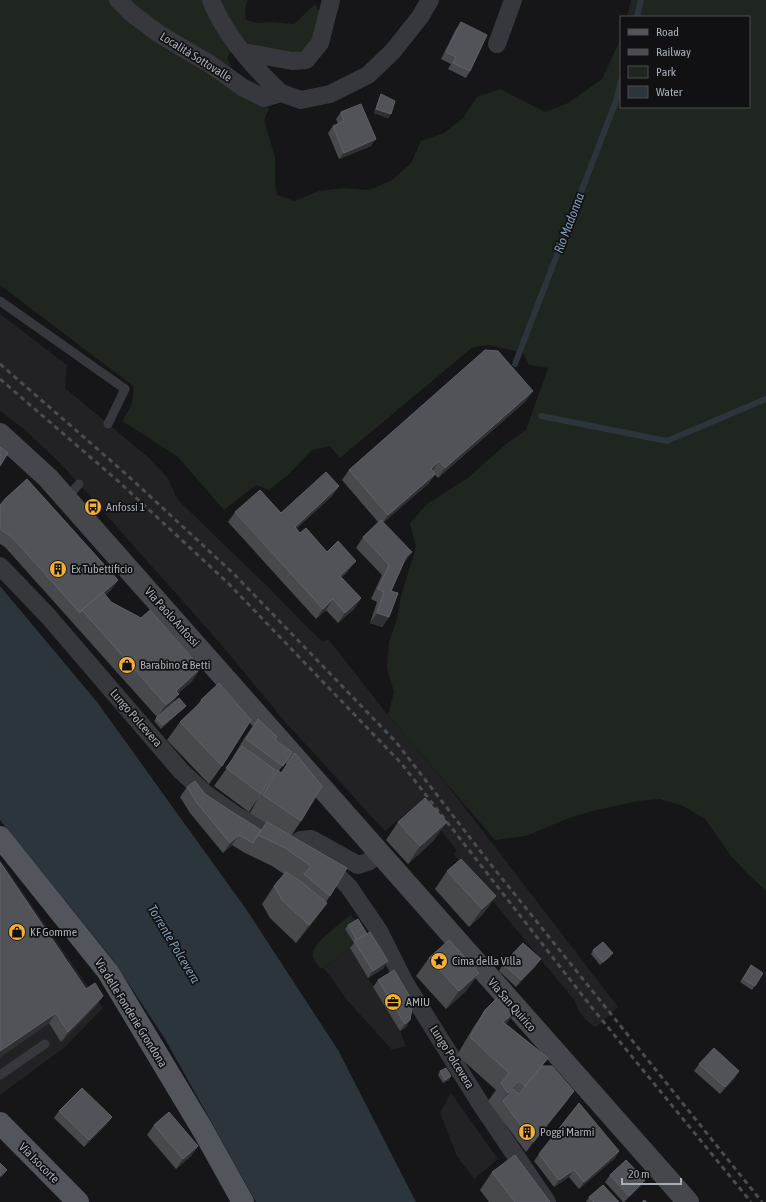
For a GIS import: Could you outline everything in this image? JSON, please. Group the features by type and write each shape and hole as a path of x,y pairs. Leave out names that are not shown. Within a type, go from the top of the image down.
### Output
{"main road":[{"name":"Via Paolo Anfossi","path":"0,434 48,478 73,492 339,806"},
{"name":"Via San Quirico","path":"339,806 514,1007 688,1202"},
{"name":"Via delle Fonderie Grondona","path":"0,837 108,972 204,1132 243,1202"},
{"name":"Via Isocorte","path":"0,1123 78,1202"}],"street":[{"name":"Località Sottovalle","path":"118,0 130,12 159,34 210,64 242,87 264,98 281,94"},
{"name":"Località Sottovalle","path":"211,0 217,16 261,75 281,94 301,100 330,94 368,75 393,51 420,17 430,0"},
{"path":"243,52 292,61 306,60 320,43 331,0"},
{"path":"497,44 513,0"},
{"name":"Lungo Polcevera","path":"0,566 48,616 181,771 206,794 237,816 293,845 327,865 349,887 379,931 405,983 480,1103 547,1202"},
{"path":"293,845 301,840 311,839 358,866 368,862 380,853"}],"lane":[{"path":"0,301 125,389 108,424"},
{"path":"0,1075 45,1044"}],"shaded area":[{"path":"0,314 67,365 65,388 148,457 167,477 178,500 310,630 323,642 328,639 388,715 445,782 618,1007 596,1027 584,1018 578,1010 575,1001 454,854 457,851 433,820 411,809 385,831 287,724 219,642 62,465 24,429 0,411"},
{"path":"0,859 103,1008 65,1047 0,1095"},
{"path":"350,948 400,1031 406,1046 392,1050 348,1001 324,968"},
{"path":"451,1093 498,1159 474,1179 457,1156 440,1113"}],"green space":[{"path":"0,0 248,0 245,8 246,20 258,23 270,22 294,24 315,4 322,15 321,27 307,49 295,53 234,47 227,58 232,69 269,109 264,120 275,157 275,183 277,195 295,201 319,191 344,188 369,190 392,180 411,163 421,141 444,133 463,118 477,97 500,89 545,112 568,103 602,79 620,40 620,108 750,108 750,16 627,16 631,0 766,0 766,891 731,856 705,819 683,806 660,799 638,801 593,811 569,818 526,836 495,840 388,715 394,692 387,668 389,642 397,619 401,596 416,547 410,523 427,504 468,478 506,444 526,430 548,368 529,365 523,353 489,345 473,347 340,458 330,446 312,450 288,475 269,490 256,485 224,510 177,456 122,421 131,405 133,386 0,285"},
{"path":"351,915 365,939 350,948 324,968 320,968 313,957 313,952 316,946 327,934"}],"water":[{"name":"Torrente Polcevera","path":"0,586 97,702 246,909 338,1050 416,1202 256,1202 165,1039 113,960 0,820"}],"building":[{"path":"461,22 487,35 470,71 453,63 456,57 446,52"},
{"path":"381,94 395,101 391,114 376,109"},
{"path":"361,104 376,139 344,153 333,126 344,121 341,112"},
{"path":"485,350 498,351 533,391 445,468 439,461 431,469 435,474 388,515 349,470"},
{"path":"0,447 8,453 0,466"},
{"path":"326,472 339,486 295,527 300,533 306,528 327,552 338,541 356,561 340,576 361,598 345,613 333,599 323,609 235,512 260,490 281,513"},
{"name":"Ex Tubettificio","path":"27,479 118,580 80,613 12,537 0,529 0,505"},
{"path":"381,520 412,552 406,557 391,591 398,593 389,617 377,613 384,592 378,589 389,565 363,537"},
{"path":"103,592 111,602 141,618 150,610 201,668 176,691 179,694 166,705 82,610"},
{"path":"219,683 251,720 222,766 180,722"},
{"path":"179,698 186,706 163,725 156,718"},
{"path":"258,719 277,737 275,740 292,752 283,766 246,739"},
{"path":"242,746 275,770 261,794 226,768"},
{"path":"295,753 322,786 301,821 263,795 277,770 281,773"},
{"path":"195,781 205,794 261,830 253,843 239,835 230,843 197,803 187,787"},
{"path":"425,798 447,822 420,846 398,822"},
{"path":"267,822 347,868 330,896 304,874 311,866 285,848 258,835"},
{"path":"461,859 496,896 482,909 447,871"},
{"path":"0,862 86,989 95,983 103,996 68,1032 56,1013 0,1051"},
{"path":"286,872 299,880 327,903 309,925 282,900 274,886"},
{"path":"358,919 367,934 357,940 348,925"},
{"path":"370,932 388,961 373,971 354,941"},
{"path":"449,940 479,973 459,991 429,958"},
{"path":"603,942 613,953 603,962 593,950"},
{"path":"523,943 541,959 521,980 503,964"},
{"path":"751,965 763,973 755,986 743,979"},
{"path":"394,970 413,1002 410,1020 405,1024 378,980"},
{"path":"500,995 515,1012 503,1022 548,1058 525,1086 519,1081 508,1093 501,1083 509,1073 470,1037 485,1010"},
{"path":"714,1048 739,1071 725,1087 699,1064"},
{"name":"Poggi Marmi","path":"542,1066 552,1066 574,1091 533,1142 503,1101 513,1089 519,1094"},
{"path":"446,1068 451,1076 445,1080 440,1071"},
{"path":"82,1088 112,1117 89,1140 59,1111"},
{"path":"579,1103 619,1151 584,1182 574,1170 559,1180 539,1154"},
{"path":"169,1112 198,1146 183,1159 154,1125"},
{"path":"515,1155 550,1202 515,1202 492,1172"},
{"path":"626,1160 645,1180 629,1196 610,1175"},
{"path":"0,1163 7,1170 0,1176"},
{"path":"603,1185 619,1202 594,1202 589,1197"}],"waterway":[{"name":"Rio Madonna","path":"637,16 641,0"},
{"name":"Rio Madonna","path":"515,364 616,101 620,85"},
{"path":"541,416 667,441 766,399"}],"railway":[{"path":"0,364 126,474 235,575 396,742 488,861 762,1202"},
{"path":"0,379 118,481 228,583 401,763 593,1009 751,1202"}],"place":[{"name":"Anfossi 1","path":"93,507"},
{"name":"Ex Tubettificio","path":"58,569"},
{"name":"Barabino & Betti","path":"127,665"},
{"name":"KF Gomme","path":"17,932"},
{"name":"Cima della Villa","path":"439,961"},
{"name":"AMIU","path":"393,1002"},
{"name":"Poggi Marmi","path":"527,1132"}]}
